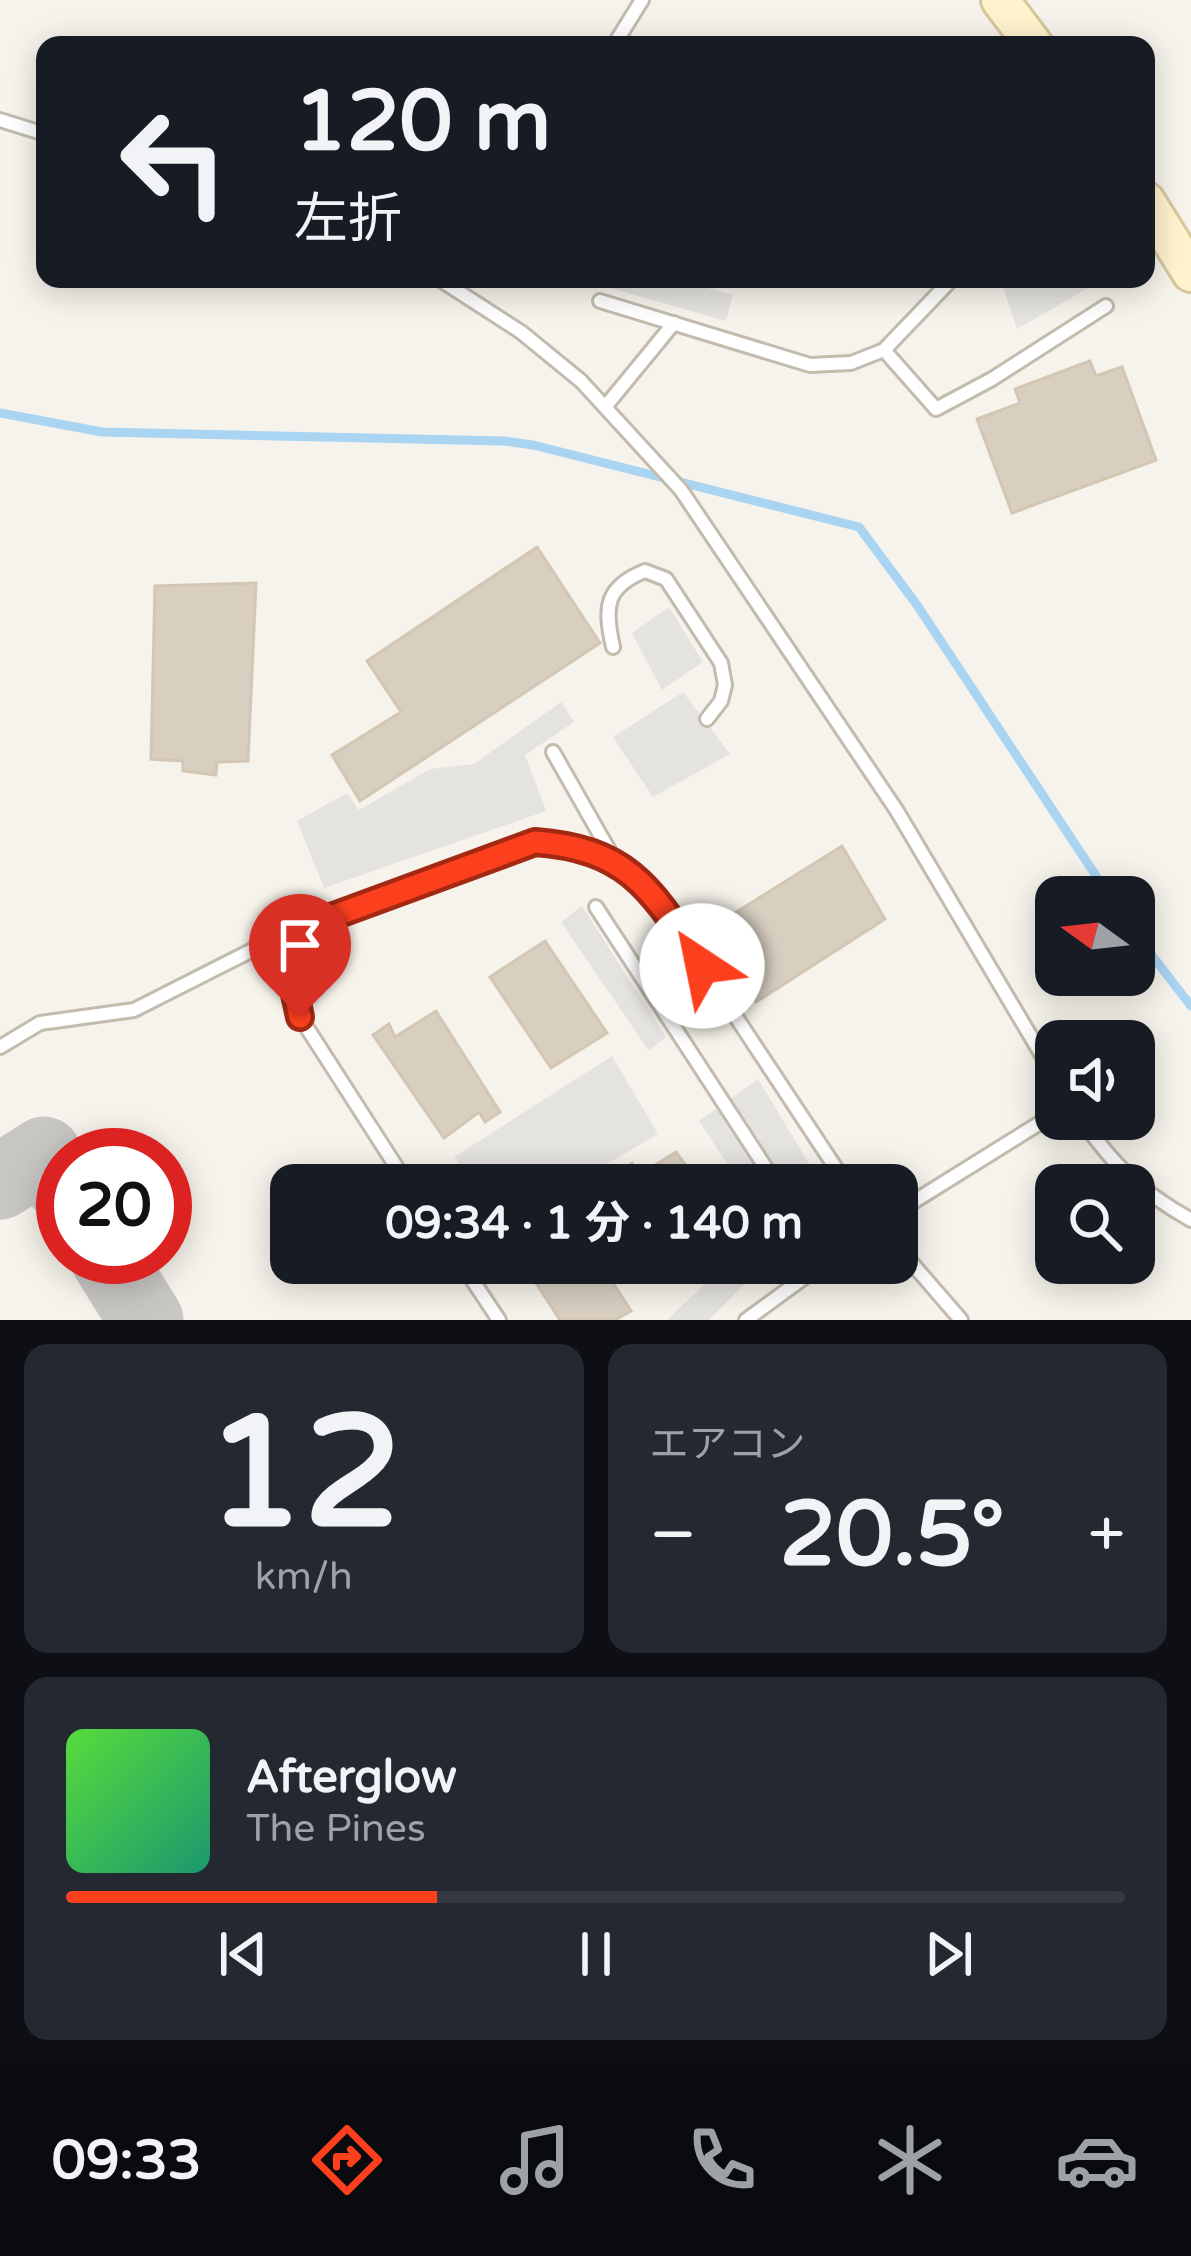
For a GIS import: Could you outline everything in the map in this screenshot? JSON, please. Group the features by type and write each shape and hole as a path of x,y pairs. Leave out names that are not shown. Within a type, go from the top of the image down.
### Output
{"street":[{"path":"1000,0 1027,36"},
{"path":"1155,215 1191,273"}],"lane":[{"path":"620,36 642,0"},
{"path":"0,120 36,131"},
{"path":"469,288 581,380 681,490 897,811 1035,1044"},
{"path":"600,301 810,364 851,363 884,350 943,288"},
{"path":"884,350 936,409 992,380 1106,306"},
{"path":"605,406 674,322"},
{"path":"613,646 609,601 620,581 645,571 667,579 722,663 721,701 706,719"},
{"path":"553,752 615,862"},
{"path":"0,1047 40,1022 134,1010 282,935 535,842 574,845 615,862 654,893 834,1164"},
{"path":"596,907 764,1164"},
{"path":"282,935 300,1017 394,1164"},
{"path":"918,1199 1035,1126"},
{"path":"1096,1140 1146,1194 1191,1220"},
{"path":"918,1270 961,1320"},
{"path":"474,1284 499,1320"},
{"path":"746,1320 795,1284"}],"shaded area":[{"path":"610,288 707,288 733,295 726,321"},
{"path":"1003,288 1088,288 1017,329"},
{"path":"669,607 703,662 662,690 632,633"},
{"path":"683,692 730,754 653,797 613,737"},
{"path":"561,702 574,722 525,755 546,811 324,888 297,821 347,793 359,810 430,769 474,764"},
{"path":"582,906 666,1037 649,1051 561,922"},
{"path":"612,1056 658,1134 607,1164 460,1164 454,1157"},
{"path":"758,1079 809,1164 727,1164 699,1121"},
{"path":"705,1284 744,1284 709,1320 667,1320"}],"building":[{"path":"1090,361 1096,376 1122,367 1156,460 1012,513 977,419 1020,403 1015,389"},
{"path":"537,547 600,643 360,801 332,755 401,712 367,661"},
{"path":"256,583 248,761 217,762 216,775 183,771 183,761 151,759 155,586"},
{"path":"842,846 885,919 756,1002 711,928"},
{"path":"545,941 607,1033 551,1068 490,977"},
{"path":"436,1011 500,1112 485,1122 479,1112 444,1138 373,1035 389,1024 395,1037"},
{"path":"676,1152 685,1164 657,1164"},
{"path":"537,1284 614,1284 631,1311 615,1320 560,1320"}],"waterway":[{"path":"0,413 102,432 504,441 859,527 917,605 1096,876"},
{"path":"1155,959 1191,1006"}],"taxiway":[{"path":"0,1182 36,1159"},
{"path":"124,1284 146,1320"}],"route":[{"path":"300,1017 282,935 535,842 574,845 615,862 654,893 702,966"}]}
